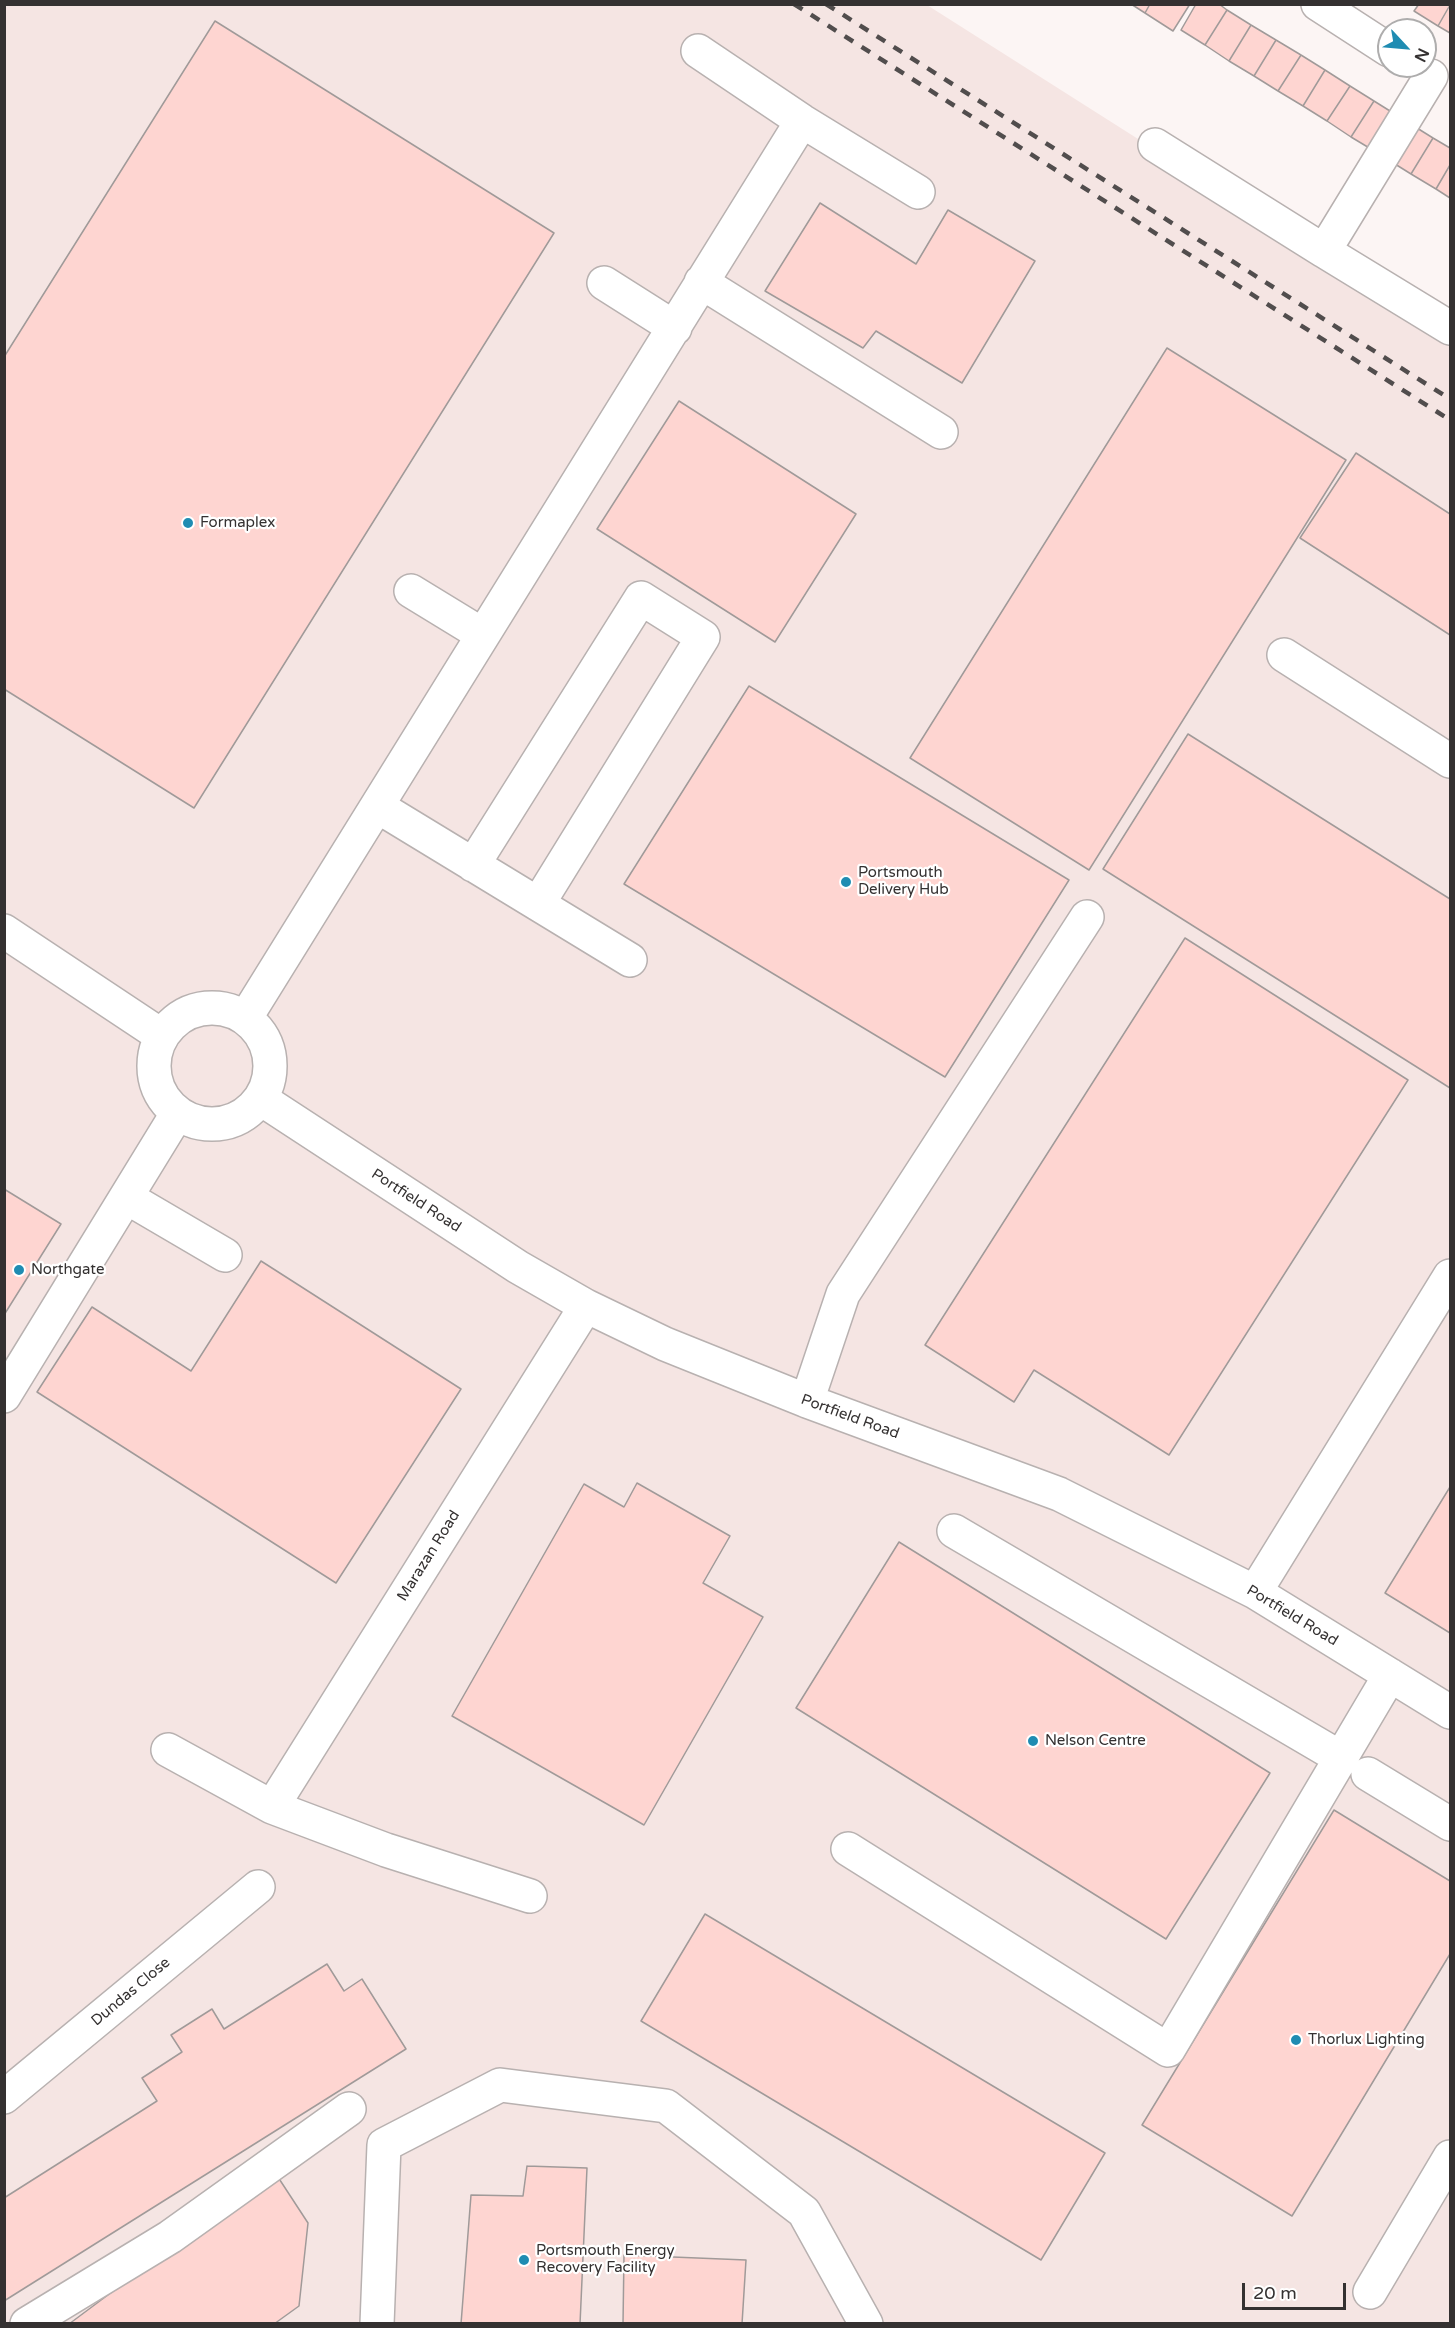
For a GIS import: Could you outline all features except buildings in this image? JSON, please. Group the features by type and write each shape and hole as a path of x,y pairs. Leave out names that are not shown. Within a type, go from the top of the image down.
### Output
{"street":[{"path":"1318,4 1377,42"},
{"path":"698,51 802,121 918,192"},
{"path":"1324,251 1431,78"},
{"path":"246,1017 802,121"},
{"path":"1155,145 1450,328"},
{"path":"701,282 941,432"},
{"path":"604,283 675,327"},
{"path":"411,591 483,635"},
{"path":"473,865 641,598 703,637 538,904"},
{"path":"1284,655 1450,761"},
{"path":"376,806 630,960"},
{"path":"807,1401 843,1294 1087,917"},
{"path":"4,931 162,1036"},
{"path":"213,1007 234,1011 246,1017 260,1032 269,1050 271,1071 261,1099 248,1114 229,1123 208,1125 189,1121 177,1114 163,1099 155,1080 154,1060 162,1036 175,1020 194,1011 213,1007"},
{"name":"Portfield Road","path":"261,1099 509,1262 586,1305 665,1344 807,1401 1059,1494 1256,1592 1450,1712"},
{"path":"4,1396 177,1114"},
{"path":"121,1205 225,1255"},
{"path":"1256,1592 1450,1276"},
{"name":"Marazan Road","path":"272,1807 586,1305"},
{"path":"954,1531 1450,1824"},
{"path":"848,1849 1168,2050 1354,1766 1390,1675"},
{"path":"168,1750 272,1807 386,1850 530,1896"},
{"name":"Dundas Close","path":"4,2097 258,1887"},
{"path":"377,2324 384,2145 500,2085 666,2106 804,2212 866,2324"},
{"path":"27,2324 170,2237 349,2109"},
{"path":"1370,2292 1450,2157"}],"shaded area":[{"path":"5,5 927,5 1450,337 1450,2323 5,2324"}],"railway":[{"path":"794,4 1450,420"},
{"path":"826,4 1450,399"}],"place":[{"name":"Formaplex","path":"188,523"},
{"name":"Portsmouth Delivery Hub","path":"846,882"},
{"name":"Northgate","path":"19,1270"},
{"name":"Nelson Centre","path":"1033,1741"},
{"name":"Thorlux Lighting","path":"1296,2040"},
{"name":"Portsmouth Energy Recovery Facility","path":"524,2260"}]}
